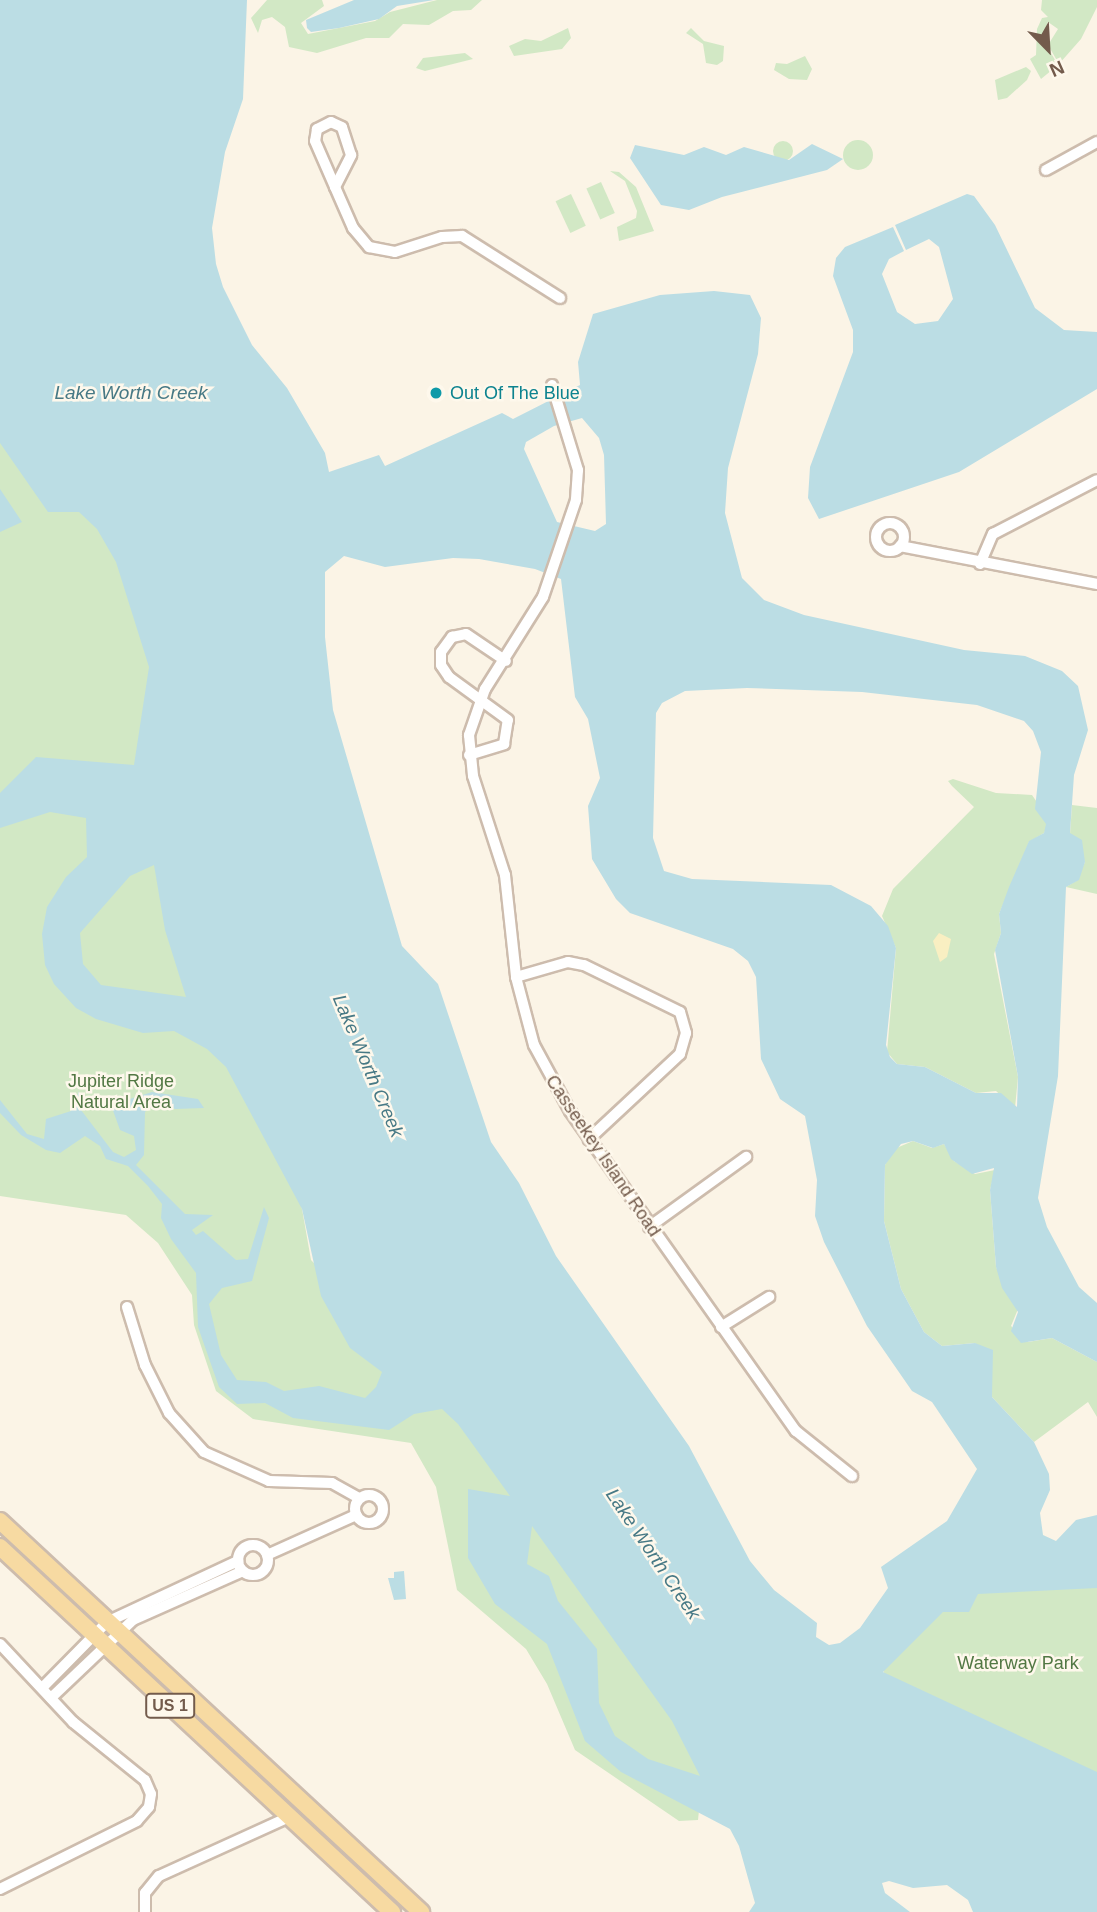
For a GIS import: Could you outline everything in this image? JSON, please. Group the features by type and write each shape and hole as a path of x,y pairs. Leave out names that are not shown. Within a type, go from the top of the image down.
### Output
{"main road":[{"name":"US 1","path":"0,1521 421,1912"},
{"name":"US 1","path":"0,1546 392,1912"},
{"path":"178,1713 216,1738 286,1801 309,1808"},
{"path":"372,1894 386,1892 409,1912"}],"street":[{"path":"335,187 351,155 342,127 331,122 317,129 315,141 335,187 353,228 369,247 395,252 442,237 462,236 560,298"},
{"path":"1046,170 1097,142"},
{"name":"Casseekey Island Road","path":"552,385 569,437 579,481 564,538 542,597 481,701 469,734 469,755 505,875 516,977 534,1045 550,1078 589,1139 796,1431 852,1476"},
{"path":"980,564 993,534 1097,480"},
{"path":"900,546 980,564 1097,584"},
{"path":"469,755 494,751 504,744 509,733 508,720 449,677 442,665 445,644 466,634 506,661"},
{"path":"516,977 568,962 584,965 681,1012 687,1033 680,1054 589,1139"},
{"path":"649,1227 746,1157"},
{"path":"722,1327 769,1297"},
{"path":"127,1307 141,1355 169,1413 204,1452 269,1481 332,1483 359,1498 378,1497 383,1513 369,1524 356,1515"},
{"path":"356,1515 359,1498"},
{"path":"267,1555 356,1515"},
{"path":"42,1688 113,1627 240,1566 249,1546 258,1546 267,1555"},
{"path":"240,1566 253,1575 263,1571 267,1555"},
{"path":"51,1698 71,1678 99,1640"},
{"path":"0,1644 51,1698 145,1780 151,1794 149,1807 137,1821 0,1889"},
{"path":"61,1669 71,1678"},
{"path":"145,1912 145,1893 159,1876 289,1817"}],"green space":[{"path":"267,0 322,0 324,6 301,23 308,34 375,21 390,12 437,0 482,0 471,10 453,11 429,25 403,24 389,38 366,38 317,53 289,47 285,27 272,17 262,20 258,33 251,18"},
{"path":"1042,0 1097,0 1097,7 1081,39 1059,64 1048,45 1058,29 1048,22 1042,38 1058,65 1041,79 1030,59 1036,55 1037,29 1042,18 1048,17 1041,10"},
{"path":"568,28 571,38 562,49 514,56 509,46 525,39 541,41"},
{"path":"691,28 704,41 724,46 723,61 717,65 706,63 703,44 686,33"},
{"path":"465,53 473,59 425,71 416,68 423,58"},
{"path":"805,56 812,69 807,80 789,79 774,70 776,63 787,64"},
{"path":"1026,67 1031,71 1027,80 1007,98 998,100 995,80"},
{"path":"858,140 869,144 873,155 869,166 858,170 847,166 843,155 847,144"},
{"path":"779,141 787,141 793,151 787,161 779,161 773,155 773,147"},
{"path":"610,171 619,172 636,187 654,231 619,241 617,227 636,218 637,211 625,181"},
{"path":"601,182 615,213 600,220 586,189"},
{"path":"571,194 586,226 570,233 556,201"},
{"name":"Jupiter Ridge Natural Area","path":"0,379 94,449 302,1209 311,1260 461,1416 639,1657 703,1773 698,1820 679,1821 575,1750 547,1684 526,1649 457,1590 436,1487 411,1443 253,1419 216,1391 194,1325 192,1295 158,1243 126,1215 0,1196"},
{"path":"953,779 996,793 1032,795 1050,821 1044,833 1029,842 999,914 1001,933 994,954 1018,1077 1015,1108 996,1091 976,1093 925,1067 897,1064 887,1052 896,948 882,916 893,889 974,807 948,781"},
{"path":"1072,805 1097,808 1097,894 1066,887 1076,881 1085,862 1070,834"},
{"path":"913,1141 932,1148 944,1144 954,1161 975,1174 995,1170 990,1190 996,1267 1018,1309 1011,1326 1028,1342 1052,1338 1097,1362 1097,1417 1088,1402 1034,1442 992,1397 992,1371 975,1343 942,1346 924,1332 901,1289 884,1221 885,1165 894,1149"},
{"name":"Waterway Park","path":"994,1583 1097,1585 1097,1782 892,1694 879,1659 914,1628"}],"sand":[{"path":"939,933 951,939 947,957 940,962 933,941"}],"water":[{"name":"Lake Worth Creek","path":"0,0 247,0 243,99 225,152 212,228 216,264 223,287 252,345 287,388 325,453 329,472 379,455 385,466 502,413 513,419 580,385 578,362 593,314 660,295 714,291 750,295 761,318 758,354 728,468 725,513 742,578 764,600 804,615 964,650 1025,656 1062,671 1078,686 1088,730 1074,775 1070,833 1082,840 1085,862 1079,880 1066,887 1058,1076 1038,1198 1047,1227 1079,1287 1097,1303 1097,1362 1052,1338 1021,1343 1011,1331 1018,1312 1002,1288 996,1267 990,1190 994,1168 972,1174 951,1159 944,1144 933,1148 913,1141 901,1144 885,1165 884,1221 901,1289 924,1332 942,1346 975,1343 993,1350 992,1397 1034,1442 1049,1474 1050,1490 1040,1513 1043,1535 1056,1541 1076,1520 1097,1515 1097,1588 978,1594 969,1612 943,1612 883,1672 1097,1772 1097,1912 973,1912 968,1900 947,1885 913,1888 889,1881 882,1883 885,1893 910,1912 749,1912 755,1903 739,1846 730,1829 621,1772 585,1741 547,1644 495,1604 468,1558 468,1489 510,1496 458,1424 442,1409 414,1414 389,1430 293,1418 265,1403 237,1404 219,1387 198,1327 196,1273 171,1239 161,1218 162,1204 148,1186 128,1166 106,1159 100,1146 85,1136 60,1153 46,1150 21,1135 0,1113 0,1100 27,1134 44,1139 46,1119 71,1111 79,1091 81,1110 113,1152 124,1157 136,1150 134,1136 120,1130 111,1105 152,1092 198,1099 204,1108 175,1109 158,1099 145,1112 144,1155 136,1165 185,1214 213,1215 192,1230 196,1235 203,1231 236,1260 248,1259 264,1207 269,1218 252,1281 222,1288 209,1304 221,1355 237,1380 266,1382 284,1391 319,1386 365,1398 376,1387 382,1372 350,1348 321,1296 302,1209 226,1067 207,1049 174,1031 143,1033 96,1019 76,1008 54,984 45,965 42,934 47,907 66,877 87,857 86,818 50,812 0,828 0,793 36,757 134,765 149,667 116,562 97,529 79,512 48,512 0,443","holes":["582,418 599,438 604,455 606,524 595,531 557,522 524,449 526,442 554,426","344,556 385,567 453,558 479,559 535,569 561,579 575,697 588,719 600,778 588,806 592,859 616,899 630,913 733,949 748,961 756,977 761,1059 780,1099 805,1116 817,1180 815,1216 824,1242 867,1326 912,1391 932,1402 977,1469 947,1521 881,1567 888,1588 860,1628 840,1643 829,1645 816,1637 817,1623 774,1590 750,1561 689,1446 556,1256 519,1183 491,1142 438,984 402,946 333,710 325,637 325,572","747,688 862,692 977,705 1024,721 1033,731 1041,752 1035,809 1046,824 1044,833 1029,841 1009,887 999,914 1001,933 995,950 1018,1077 1017,1107 1001,1093 976,1093 925,1067 897,1064 890,1057 886,1045 896,948 888,926 871,906 831,885 692,879 664,871 653,838 656,713 662,703 685,691","154,865 165,930 186,997 101,985 83,964 80,933 130,876","532,1526 672,1721 700,1776 648,1759 615,1736 599,1703 597,1649 558,1601 549,1576 527,1564"]},
{"path":"354,0 434,0 397,6 379,19 339,28 311,32 307,28 306,20"},
{"path":"812,144 843,159 827,170 722,197 689,210 661,205 630,158 635,145 684,155 704,147 726,155 744,147 789,160"},
{"path":"967,194 974,196 995,225 1035,308 1064,330 1097,332 1097,389 959,472 819,519 808,498 810,467 853,352 853,330 833,276 836,258 845,247 893,227 904,251 889,259 882,274 897,312 915,324 938,321 953,299 939,247 929,239 906,250 895,225"},
{"path":"0,489 22,522 0,532"},
{"path":"404,1571 406,1599 394,1600 388,1578 394,1578 394,1572"}],"place":[{"name":"Out Of The Blue","path":"436,393"}]}
